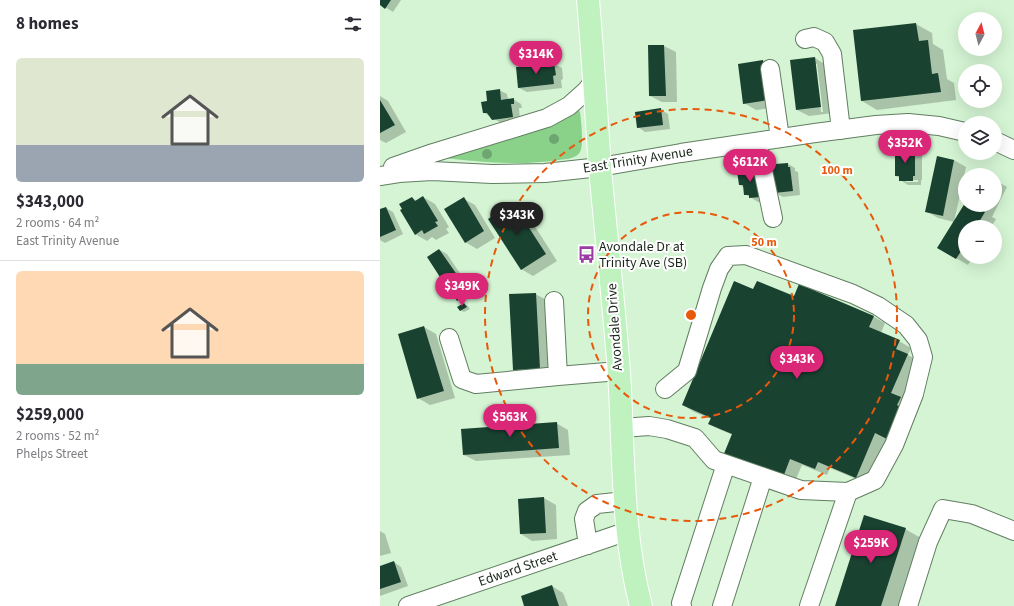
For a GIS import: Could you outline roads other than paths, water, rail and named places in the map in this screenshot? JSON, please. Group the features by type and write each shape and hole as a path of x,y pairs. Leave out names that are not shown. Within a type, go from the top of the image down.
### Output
{"main road":[{"name":"Avondale Drive","path":"588,0 600,167 611,275 622,428 625,501 633,569 641,606"}],"street":[{"path":"805,39 814,37 825,42 832,54 841,130"},
{"path":"770,69 780,138"},
{"path":"380,172 433,153 547,118 569,106 587,90 594,80"},
{"name":"East Trinity Avenue","path":"380,176 432,171 492,174 545,173 600,167 681,153 876,125 908,123 939,126 958,130"},
{"path":"758,142 773,218"},
{"path":"1002,144 1014,150"},
{"path":"622,428 649,426 667,429 695,438 714,460 801,490 848,492 875,480 894,445 909,408 923,357 918,340 906,325 878,306 853,294 746,255 728,256 719,269 712,288 687,371 665,388"},
{"path":"554,301 558,376"},
{"path":"449,338 462,380 476,384 618,371"},
{"path":"682,606 681,603 726,464"},
{"path":"722,606 763,477"},
{"path":"809,606 848,492"},
{"path":"588,545 584,519 587,511 597,504 625,501"},
{"path":"908,606 928,542 943,509 972,514 1014,531"},
{"name":"Edward Street","path":"408,606 628,531"}],"place":[{"name":"Avondale Dr at Trinity Ave (SB)","path":"586,255"}]}
